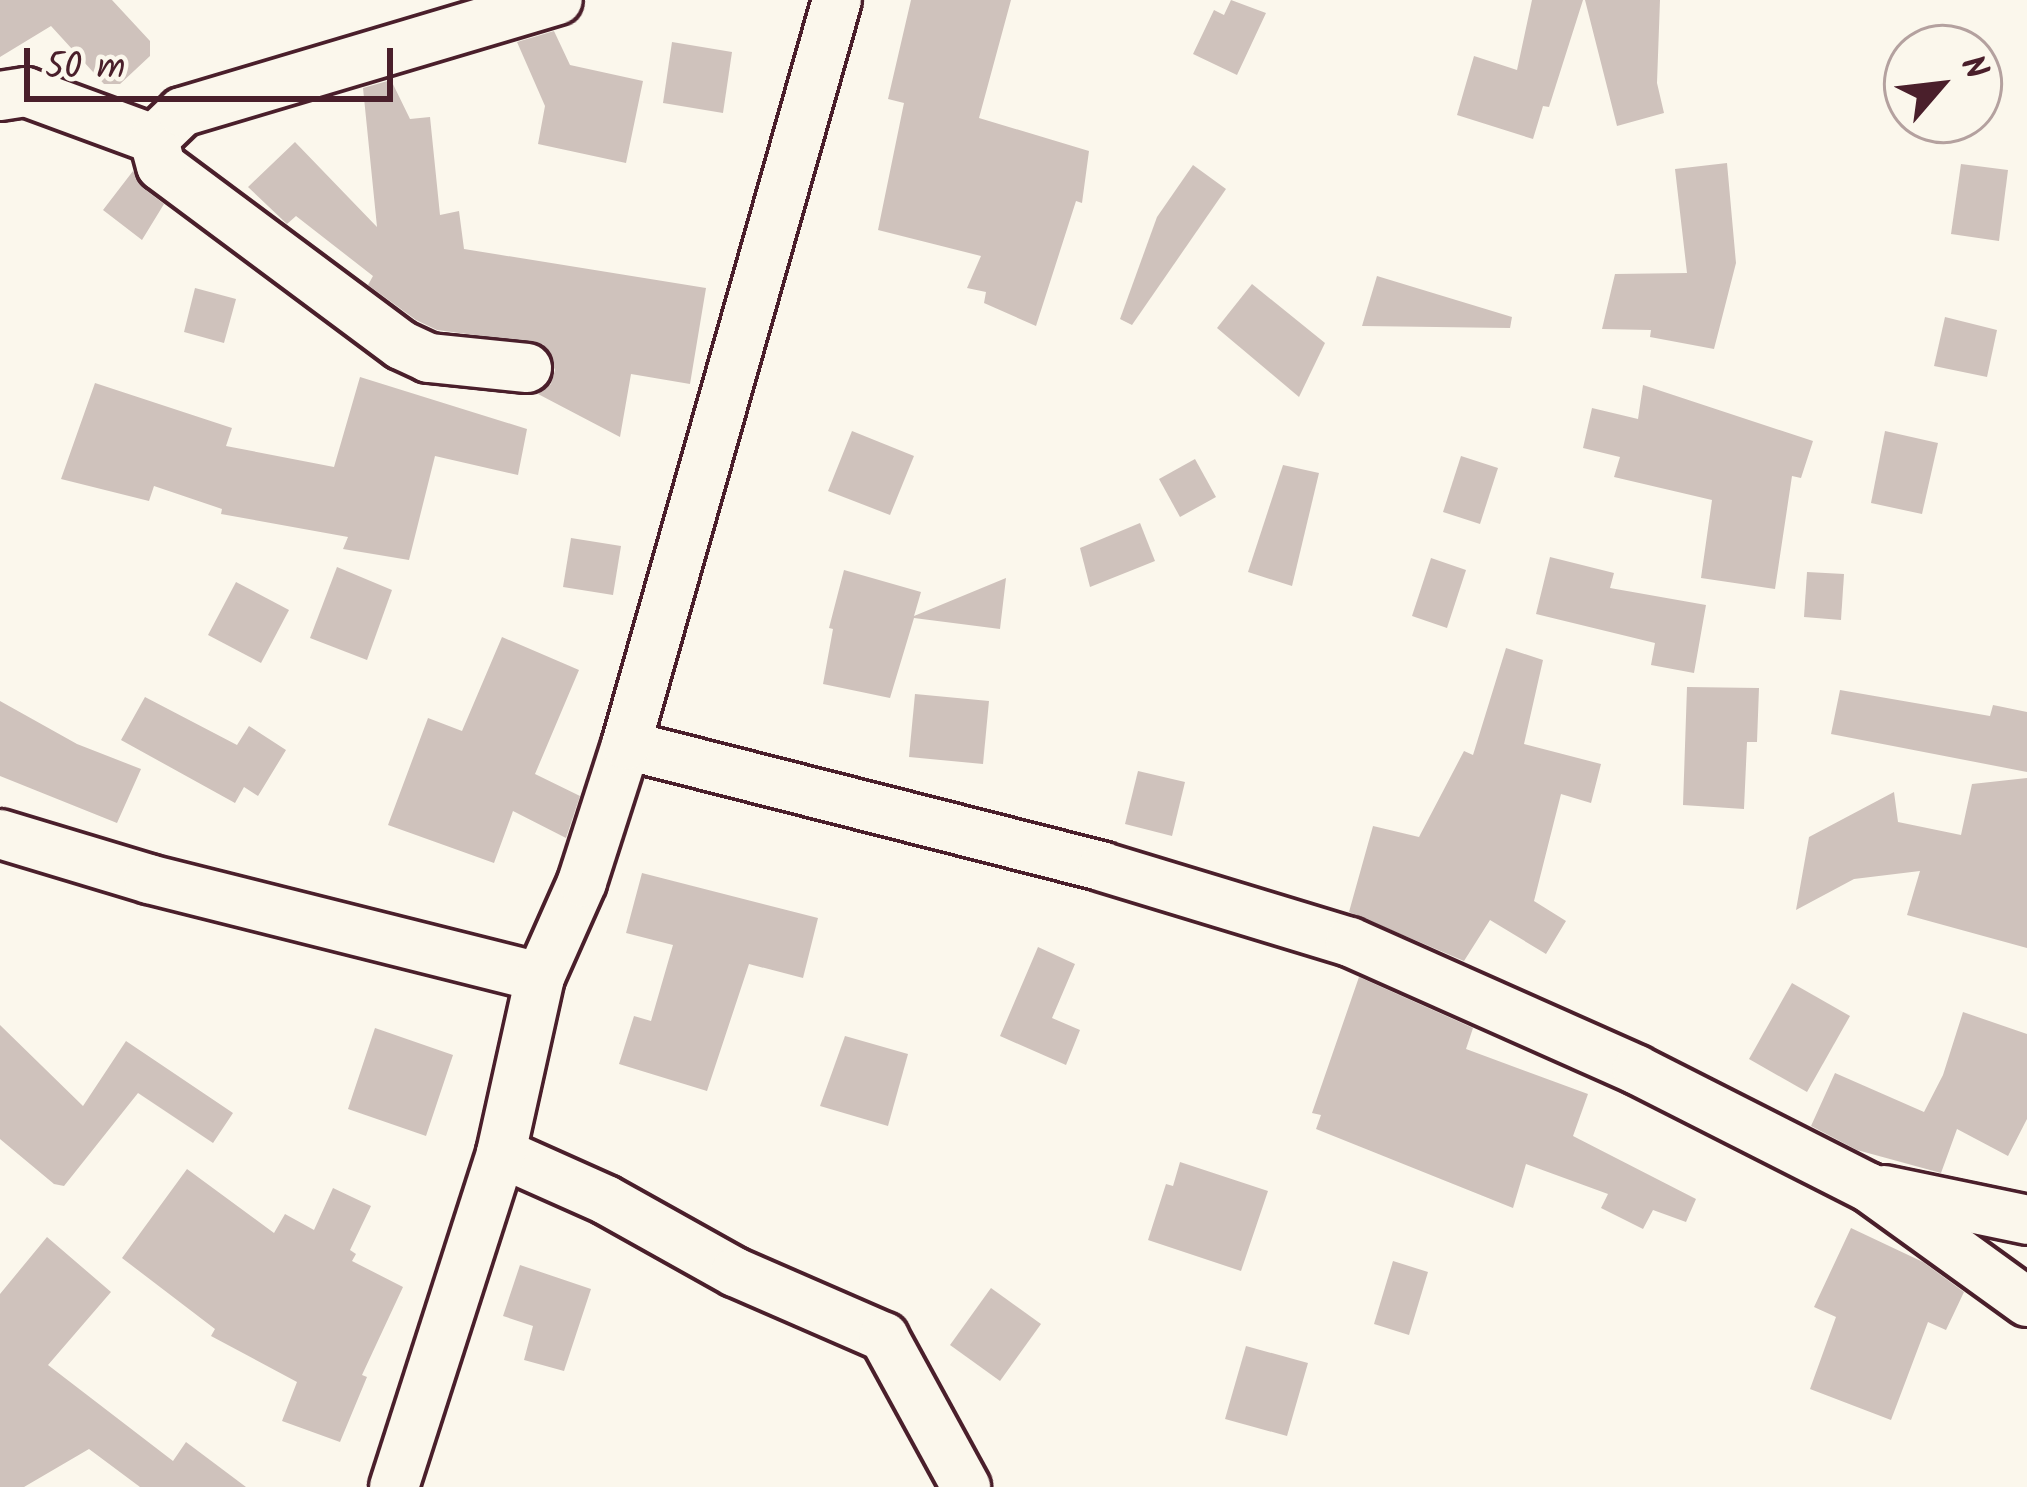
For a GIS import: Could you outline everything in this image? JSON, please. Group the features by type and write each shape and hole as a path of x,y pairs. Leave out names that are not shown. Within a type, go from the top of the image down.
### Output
{"street":[{"path":"154,139 182,112 558,0"},
{"path":"394,1487 501,1154 540,977 582,882 626,745 837,0"},
{"path":"0,96 26,92 154,139"},
{"path":"154,139 161,166 401,345 429,358 527,368"},
{"path":"626,745 1103,867 1350,942 1637,1070 1868,1187 2027,1302"},
{"path":"0,834 149,879 540,977"},
{"path":"501,1154 606,1200 735,1272 884,1337 966,1487"},
{"path":"1868,1187 2027,1220"}],"building":[{"path":"0,0 112,0 150,41 150,56 120,84 104,84 51,26 0,57"},
{"path":"911,0 1011,0 979,118 1089,151 1082,203 1076,201 1036,326 984,303 986,292 967,288 981,256 878,230 904,103 888,99"},
{"path":"1231,0 1266,13 1237,75 1193,54 1214,10 1224,15"},
{"path":"1532,0 1583,0 1549,107 1543,106 1533,139 1457,115 1474,56 1517,70"},
{"path":"1585,0 1660,0 1657,83 1664,113 1617,126"},
{"path":"554,31 570,65 643,81 626,163 538,144 545,106 517,42"},
{"path":"672,42 732,52 723,113 663,103"},
{"path":"391,80 410,119 430,117 440,215 459,211 464,249 706,288 690,384 631,374 620,437 538,394 551,384 555,370 543,344 437,330 416,320 368,285 373,276 296,216 287,224 248,187 295,142 377,227 363,88"},
{"path":"1727,163 1736,263 1714,349 1650,337 1651,330 1602,329 1615,274 1687,273 1675,169"},
{"path":"1961,164 2008,170 1999,241 1951,234"},
{"path":"1193,165 1226,189 1132,325 1120,319 1157,217"},
{"path":"133,171 143,188 164,204 142,240 103,210"},
{"path":"1377,276 1512,317 1510,328 1362,326"},
{"path":"1252,284 1325,343 1299,397 1217,328"},
{"path":"195,288 236,299 224,343 184,332"},
{"path":"1945,317 1997,330 1987,377 1934,366"},
{"path":"360,377 527,429 518,475 435,456 409,560 343,549 348,537 221,514 222,509 154,486 149,501 61,479 95,383 232,428 226,446 334,467"},
{"path":"1643,385 1813,441 1801,478 1792,476 1775,589 1701,578 1712,500 1614,477 1620,457 1583,448 1592,408 1638,419"},
{"path":"852,431 914,456 890,515 828,491"},
{"path":"1885,431 1938,443 1922,514 1871,503"},
{"path":"1461,456 1498,468 1480,524 1443,512"},
{"path":"1195,459 1216,497 1180,517 1159,479"},
{"path":"1283,465 1319,473 1292,586 1248,572"},
{"path":"1140,523 1155,561 1090,587 1080,548"},
{"path":"571,538 621,546 613,595 563,587"},
{"path":"1550,557 1614,573 1610,588 1706,605 1694,673 1651,665 1655,643 1536,614"},
{"path":"1431,558 1466,570 1447,628 1412,616"},
{"path":"337,567 392,590 367,660 310,638"},
{"path":"844,570 921,592 914,616 1006,578 1000,629 914,618 890,698 823,684 833,629 829,628"},
{"path":"1807,572 1844,574 1841,620 1804,617"},
{"path":"236,582 289,610 261,663 208,635"},
{"path":"502,637 579,670 535,774 580,796 566,838 513,811 494,863 388,825 428,718 462,731"},
{"path":"1506,648 1543,660 1524,744 1601,764 1591,803 1561,794 1534,901 1566,921 1546,954 1490,920 1464,961 1349,912 1373,826 1419,837 1464,751 1473,755"},
{"path":"1687,687 1759,688 1757,742 1747,742 1744,809 1683,805"},
{"path":"1840,690 1990,716 1993,705 2027,712 2027,772 1831,734"},
{"path":"915,694 989,701 983,764 909,757"},
{"path":"145,697 237,745 249,726 286,750 258,796 244,787 235,803 121,740"},
{"path":"0,701 77,744 141,769 117,823 0,776"},
{"path":"1138,771 1185,782 1172,836 1125,824"},
{"path":"2027,778 2027,948 1907,915 1920,871 1854,879 1796,910 1809,837 1894,792 1898,822 1961,835 1972,784"},
{"path":"642,873 818,918 803,978 749,964 707,1091 619,1064 634,1016 651,1021 673,945 626,933"},
{"path":"1038,947 1075,964 1052,1018 1080,1030 1066,1065 1000,1036"},
{"path":"1359,977 1473,1028 1466,1049 1588,1094 1573,1136 1696,1199 1686,1222 1653,1210 1643,1229 1601,1208 1608,1194 1526,1164 1513,1208 1316,1129 1321,1115 1312,1113"},
{"path":"1792,983 1850,1016 1807,1092 1749,1059"},
{"path":"1963,1012 2027,1034 2027,1119 2008,1156 1957,1129 1941,1173 1857,1150 1811,1126 1835,1073 1924,1112 1943,1075"},
{"path":"0,1025 83,1106 126,1041 233,1113 213,1143 138,1093 64,1186 54,1184 0,1139"},
{"path":"375,1028 453,1055 426,1136 348,1109"},
{"path":"845,1036 908,1054 888,1126 820,1106"},
{"path":"1180,1162 1268,1191 1241,1271 1148,1240 1166,1184 1173,1186"},
{"path":"187,1169 274,1233 285,1214 314,1230 333,1188 371,1206 350,1250 356,1254 352,1261 403,1287 362,1375 367,1377 340,1442 282,1421 297,1382 211,1336 215,1329 122,1258"},
{"path":"1851,1228 1923,1262 1964,1292 1946,1330 1928,1322 1891,1420 1810,1389 1836,1317 1814,1307"},
{"path":"47,1237 111,1292 48,1365 173,1461 186,1442 246,1487 140,1487 89,1449 24,1487 0,1487 0,1294"},
{"path":"1393,1261 1428,1272 1409,1335 1374,1324"},
{"path":"520,1265 591,1289 564,1371 524,1360 533,1326 503,1316"},
{"path":"991,1288 1041,1324 1000,1381 950,1345"},
{"path":"1246,1346 1308,1363 1287,1436 1225,1419"}]}
